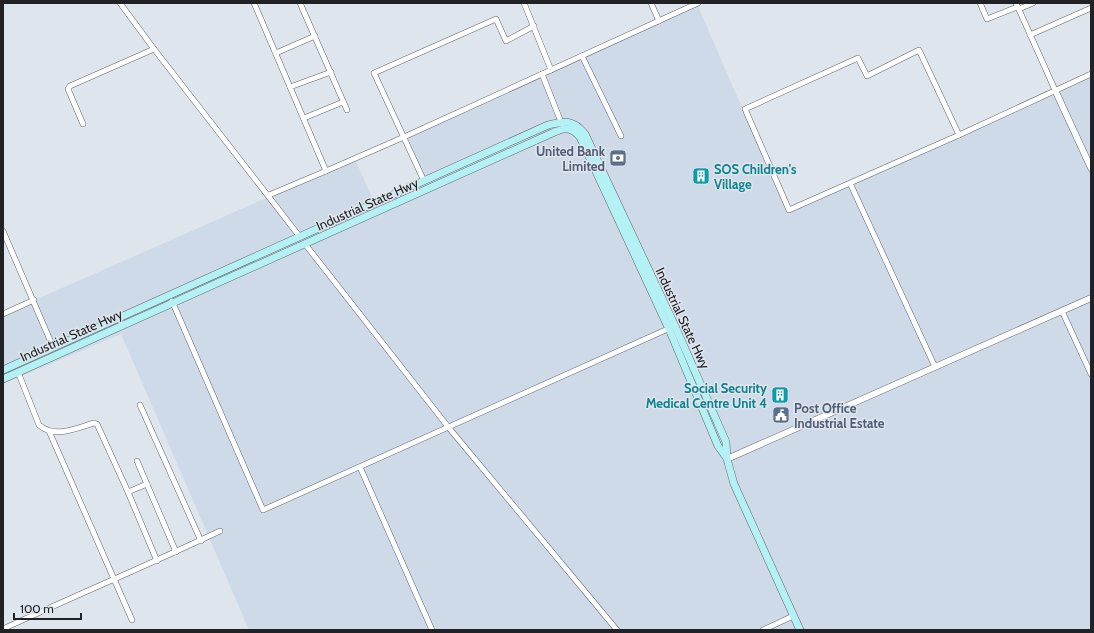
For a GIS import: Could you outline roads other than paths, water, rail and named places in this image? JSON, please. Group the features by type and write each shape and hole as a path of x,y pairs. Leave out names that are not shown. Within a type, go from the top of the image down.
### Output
{"main road":[{"name":"Industrial State Hwy","path":"3,379 263,254 424,181 548,126 562,122 574,123 585,134 672,328 718,446 727,459 734,484 800,630"},
{"name":"Industrial State Hwy","path":"3,370 53,347 266,261 562,129 572,130 580,137 672,328"},
{"path":"338,220 342,228"},
{"path":"263,254 266,261"}],"street":[{"path":"120,3 300,237"},
{"path":"255,3 326,171"},
{"path":"300,3 347,110"},
{"path":"524,3 551,70"},
{"path":"651,3 659,21"},
{"path":"268,195 404,137 698,3"},
{"path":"980,3 987,19 1017,6 1033,3"},
{"path":"1017,6 1091,168"},
{"path":"1030,35 1091,8"},
{"path":"424,181 374,73 496,19 506,41 534,26"},
{"path":"276,54 315,36"},
{"path":"83,124 68,89 70,86 154,49"},
{"path":"959,135 919,50 867,76 858,58 745,109 789,210 959,135 1091,74"},
{"path":"582,56 621,136"},
{"path":"290,86 331,72"},
{"path":"542,74 562,122"},
{"path":"304,118 343,102"},
{"path":"850,183 935,367"},
{"path":"3,231 53,347"},
{"path":"305,244 448,427 617,630"},
{"path":"727,459 1091,298"},
{"path":"171,299 263,510 672,328"},
{"path":"3,314 34,300"},
{"path":"1062,310 1091,374"},
{"path":"18,372 40,425 49,431 56,433 62,432 96,422 157,561"},
{"path":"140,405 200,541"},
{"path":"49,431 132,620"},
{"path":"137,462 176,552"},
{"path":"360,467 432,630"},
{"path":"128,492 147,484"},
{"path":"3,630 87,590 157,561 220,532"},
{"path":"763,630 793,616"}],"place":[{"name":"United Bank Limited","path":"618,158"},
{"name":"SOS Children's Village","path":"701,176"},
{"name":"Social Security Medical Centre Unit 4","path":"780,395"},
{"name":"Post Office Industrial Estate","path":"781,415"}]}
